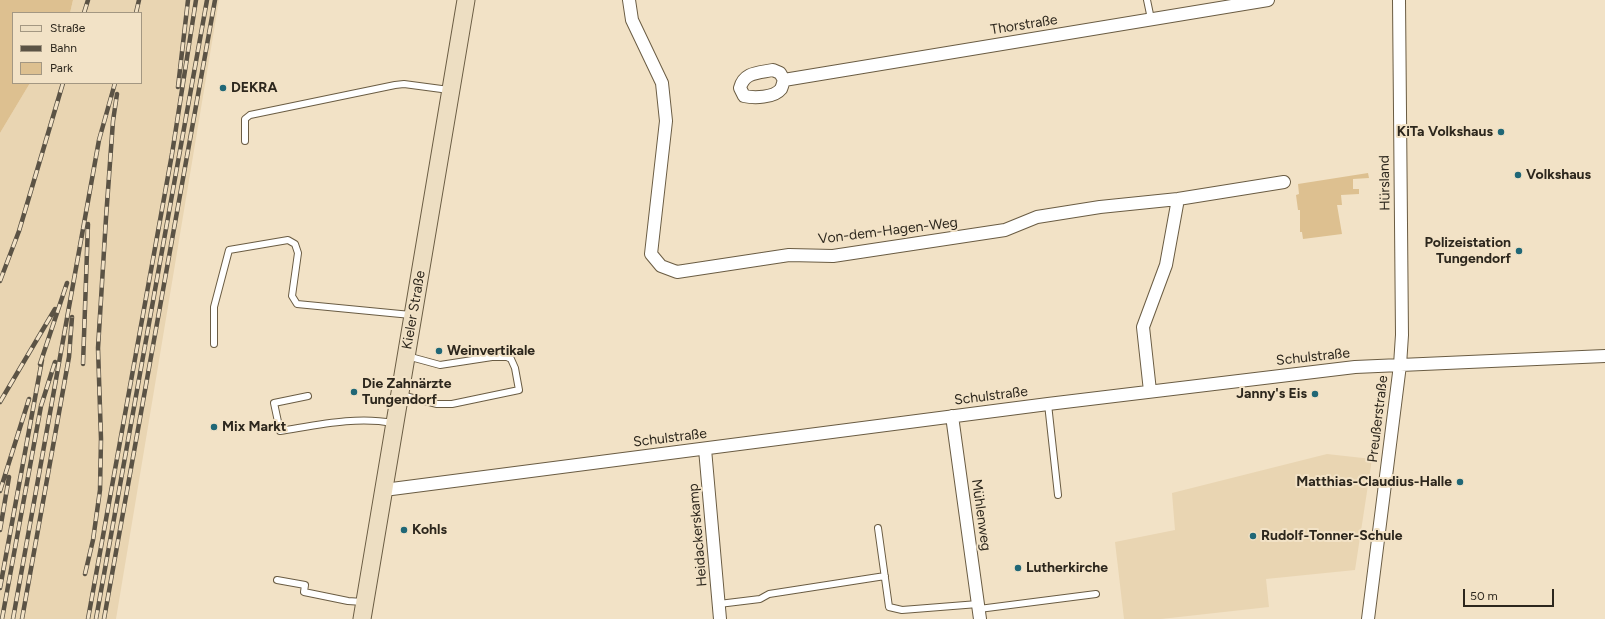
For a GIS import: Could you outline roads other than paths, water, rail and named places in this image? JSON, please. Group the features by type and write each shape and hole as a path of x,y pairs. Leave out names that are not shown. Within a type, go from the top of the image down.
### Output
{"main road":[{"name":"Kieler Straße","path":"362,619 466,0"}],"street":[{"name":"Von-dem-Hagen-Weg","path":"629,0 632,20 662,83 666,121 651,254 661,266 677,272 789,255 833,256 1005,230 1036,217 1100,207 1178,200 1284,182"},
{"name":"Thorstraße","path":"784,80 1268,0"},
{"name":"Hürsland","path":"1399,0 1402,335 1400,365"},
{"path":"1150,391 1143,327 1166,265 1178,200"},
{"name":"Schulstraße","path":"384,490 952,416 1355,367 1605,356"},
{"name":"Preußerstraße","path":"1368,619 1400,365"},
{"name":"Mühlenweg","path":"952,416 979,610"},
{"name":"Heidackerskamp","path":"705,449 720,619"}],"lane":[{"path":"1147,0 1151,19"},
{"path":"245,141 245,119 250,115 395,85 404,84 451,91"},
{"path":"214,344 214,307 229,250 288,240 296,244 298,253 292,296 297,304 413,315"},
{"path":"400,395 437,404 452,404 519,390 515,368 511,359 507,357 492,357 440,365 406,356"},
{"path":"308,396 274,403 280,431 356,420 374,419 395,423"},
{"path":"1048,404 1058,495"},
{"path":"878,528 889,607 893,609 979,610 1096,594"},
{"path":"719,604 760,599 769,594 885,576"},
{"path":"277,580 305,585 304,592 348,601 365,602"}],"railway":[{"path":"84,12 88,0"},
{"path":"136,12 139,0"},
{"path":"178,87 188,0"},
{"path":"88,619 172,154 196,0"},
{"path":"96,619 207,0"},
{"path":"104,619 215,0"},
{"path":"0,281 19,231 63,84"},
{"path":"13,619 99,140 115,84"},
{"path":"85,574 93,540 100,490 101,439 98,348 113,121 117,94"},
{"path":"83,364 88,224"},
{"path":"40,364 67,283"},
{"path":"0,402 55,309"},
{"path":"22,619 69,357 72,317"},
{"path":"0,588 42,360"},
{"path":"2,619 41,406 55,362"},
{"path":"0,491 29,399"},
{"path":"0,530 9,477"}],"place":[{"name":"DEKRA","path":"223,88"},
{"name":"KiTa Volkshaus","path":"1501,132"},
{"name":"Volkshaus","path":"1518,175"},
{"name":"Polizeistation Tungendorf","path":"1519,251"},
{"name":"Weinvertikale","path":"439,351"},
{"name":"Die Zahnärzte Tungendorf","path":"354,392"},
{"name":"Janny's Eis","path":"1315,394"},
{"name":"Mix Markt","path":"214,427"},
{"name":"Matthias-Claudius-Halle","path":"1460,482"},
{"name":"Kohls","path":"404,530"},
{"name":"Rudolf-Tonner-Schule","path":"1253,536"},
{"name":"Lutherkirche","path":"1018,568"}]}
